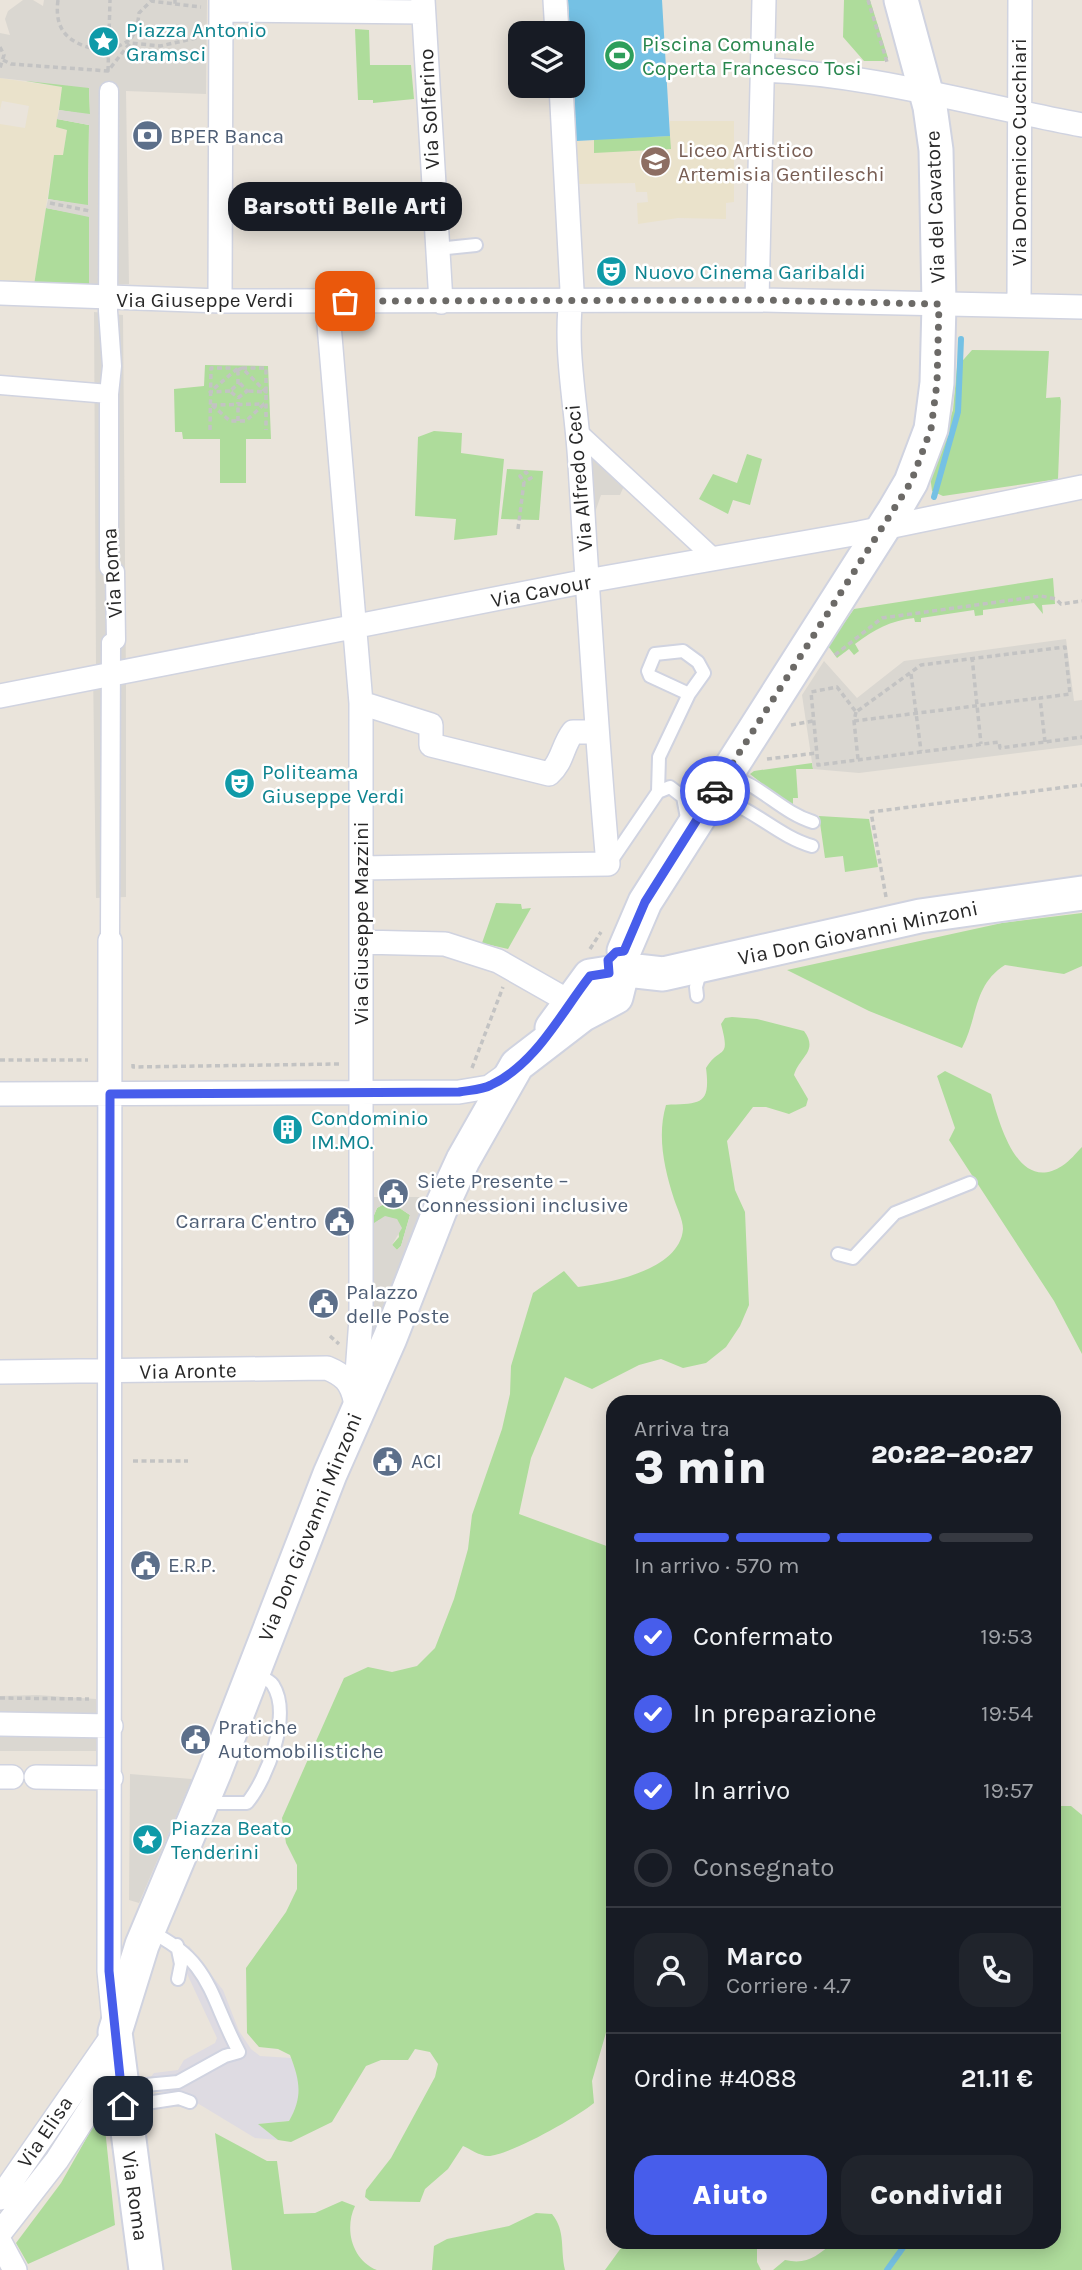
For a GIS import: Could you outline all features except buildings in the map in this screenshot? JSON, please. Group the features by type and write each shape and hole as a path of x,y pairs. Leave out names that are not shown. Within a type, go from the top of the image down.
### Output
{"main road":[{"name":"Via del Cavatore","path":"619,955 689,830 911,482 931,429 937,383 939,304 936,150 927,92 901,0"},
{"name":"Via Don Giovanni Minzoni","path":"619,955 663,974 699,981 920,916 1082,892"},
{"name":"Via Don Giovanni Minzoni","path":"544,1042 590,976 619,955"},
{"name":"Via Don Giovanni Minzoni","path":"115,2032 163,1938 200,1803 354,1411 390,1338 440,1210 476,1136 517,1065 544,1042 616,997 619,955"},
{"name":"Via Roma","path":"115,2032 120,2087 146,2270"}],"street":[{"path":"555,0 556,21"},
{"path":"757,300 764,0"},
{"name":"Via Domenico Cucchiari","path":"1019,305 1020,0"},
{"path":"220,301 215,6 423,6"},
{"name":"Via Solferino","path":"423,6 441,302"},
{"path":"762,70 842,77 1082,125"},
{"name":"Via Roma","path":"109,91 108,299 112,366 109,394 109,567 115,572 116,613 101,870 110,941 109,1039 114,1097 109,1971 115,2032"},
{"name":"Via Alfredo Ceci","path":"562,98 571,277 569,373 578,432 596,732 608,864"},
{"name":"Via Giuseppe Verdi","path":"0,293 220,301 757,300 1082,307"},
{"name":"Via Giuseppe Mazzini","path":"327,301 361,703 361,1319 354,1411"},
{"path":"0,385 109,394"},
{"path":"578,432 716,560"},
{"name":"Via Cavour","path":"0,696 587,581 716,560 1082,487"},
{"path":"361,703 431,725 430,745 549,774 560,764 568,738 573,732 596,732"},
{"path":"361,868 608,864"},
{"path":"361,942 445,944 511,968 570,1002"},
{"path":"0,1094 114,1097 459,1092 498,1082 517,1065"},
{"name":"Via Aronte","path":"0,1372 327,1368 341,1374 351,1384 354,1411"},
{"path":"0,1724 111,1726"},
{"path":"36,1777 111,1778"},
{"name":"Via Elisa","path":"0,2198 115,2032"},
{"path":"0,2233 57,2160 120,2087"},
{"path":"0,2242 15,2270"}],"lane":[{"path":"437,249 477,244"},
{"path":"658,792 659,757 689,694"},
{"path":"725,776 747,782 789,812 813,822"},
{"path":"725,776 738,803 799,842 812,846"},
{"path":"608,864 658,792 670,787 683,797 689,830"},
{"path":"838,1254 853,1258 895,1213 907,1205 970,1183"},
{"path":"200,1803 219,1800 240,1805 247,1803 276,1748 279,1725 275,1690 272,1683 251,1673"},
{"path":"163,1938 181,1956 178,1979"},
{"path":"120,2087 178,2082 225,2056 239,2052 203,1975 163,1938"},
{"path":"120,2087 190,2102"}],"path":[{"path":"58,0 56,19 63,33 86,48 108,52 130,40 137,29 139,13 150,1 215,6"},
{"path":"108,52 110,0"},
{"path":"3,60 11,64 108,71 130,43 160,46 201,36 201,48"},
{"path":"0,47 3,60 0,68"},
{"path":"92,70 92,79"},
{"path":"92,198 92,223"},
{"path":"50,204 92,211"},
{"path":"210,430 211,368 266,368 267,430"},
{"path":"210,392 230,391 238,384 238,368"},
{"path":"238,368 238,383 247,391 266,392"},
{"path":"238,368 266,392"},
{"path":"210,392 238,368"},
{"path":"230,391 238,398 238,421"},
{"path":"238,398 247,391"},
{"path":"211,405 266,404"},
{"path":"211,405 230,421 246,421 266,404"},
{"path":"518,529 524,482"},
{"path":"808,645 823,652 830,660 882,618 1041,596 1056,599 1061,604 1082,601"},
{"path":"853,721 1070,694 1065,647 921,665 856,712 853,721 858,759"},
{"path":"972,657 981,744"},
{"path":"911,673 921,751"},
{"path":"856,712 838,687 811,692 818,765 999,742 1000,748 1082,737"},
{"path":"1040,698 1045,742"},
{"path":"806,722 813,721"},
{"path":"725,776 771,759 817,752"},
{"path":"887,903 871,812 1082,785"},
{"path":"468,1078 511,968"},
{"path":"133,1055 132,1067 342,1064"},
{"path":"0,1060 88,1060"},
{"path":"342,1348 346,1342"},
{"path":"133,1461 188,1461"},
{"path":"0,1698 99,1699"}],"shaded area":[{"name":"Piazza Antonio Gramsci","path":"23,0 33,0 43,6 44,0 207,0 206,94 126,91 129,284 89,285 89,217 46,208 48,199 88,205 89,125 57,119 59,110 90,114 89,88 0,78 0,33 10,35 5,19 8,11"},
{"path":"0,78 62,87 56,127 67,130 63,155 54,155 34,285 0,284 0,124 25,128 29,106 2,101 0,110"},
{"name":"Liceo Artistico Artemisia Gentileschi","path":"670,121 734,121 734,202 726,203 726,219 678,218 638,224 637,203 648,202 647,192 636,192 635,183 579,184 576,141 670,136"},
{"path":"94,312 123,315 126,682 126,897 96,898 93,667 96,666"},
{"path":"595,438 628,477 620,495 601,495 590,527 585,461"},
{"path":"1066,639 1074,701 1082,700 1082,745 859,773 813,769 802,695 824,661 857,698 904,661"},
{"path":"368,1197 426,1197 369,1344","holes":["389,1201 410,1215 401,1246 397,1250 392,1245 402,1228 397,1219 385,1216 374,1223 372,1220 377,1208"]},
{"path":"37,1695 96,1699 96,1751 0,1751 0,1696"},
{"name":"Piazza Beato Tenderini","path":"130,1774 192,1779 139,1903 129,1900"},
{"path":"189,1946 223,1990 239,2031 251,2049 260,2056 291,2058 301,2084 299,2104 289,2121 259,2124 278,2140 255,2138 184,2095 154,2091 146,2083 154,2073 178,2070 184,2060 215,2043 217,2038 181,1961 184,1950"}],"green space":[{"path":"844,0 870,0 888,58 884,61 864,61 843,37"},
{"path":"355,29 369,30 370,65 411,65 414,99 373,103 373,100 358,100"},
{"path":"26,81 82,82 89,88 90,115 59,110 62,87"},
{"path":"57,119 89,125 88,206 48,199 54,155 63,155 67,130 56,127"},
{"path":"670,136 671,149 594,153 594,139"},
{"path":"46,208 89,216 89,285 34,285"},
{"path":"972,350 1049,351 1046,398 1060,397 1061,401 1058,479 943,496 932,491 930,475 953,410 957,367"},
{"path":"205,365 268,366 271,439 246,439 246,483 220,483 220,439 183,439 182,432 175,432 174,389 204,386"},
{"path":"434,431 462,433 461,453 504,459 497,535 454,540 456,519 415,516 418,437"},
{"path":"747,454 762,459 750,505 733,500 728,514 699,499 713,474 737,483"},
{"path":"507,469 543,471 539,520 501,519"},
{"path":"1053,578 1055,604 1042,605 1043,614 1034,603 983,610 983,615 975,616 974,610 921,618 921,622 915,622 914,618 905,619 869,634 855,644 859,651 854,655 849,649 837,658 828,646 854,609"},
{"path":"812,763 813,769 796,769 798,798 793,798 793,808 750,774 754,771"},
{"path":"819,816 869,819 878,867 845,872 843,856 825,858"},
{"path":"496,903 521,904 522,909 531,908 508,949 482,943"},
{"path":"1082,913 1082,966 1064,974 1005,965 987,982 962,1048 869,1011 787,970 1002,923"},
{"path":"725,1018 757,1019 804,1031 809,1044 809,1049 794,1075 808,1099 806,1106 789,1114 766,1107 753,1107 727,1141 735,1190 745,1212 749,1305 740,1326 726,1347 706,1363 683,1368 661,1359 639,1365 592,1389 565,1377 531,1458 519,1514 606,1546 606,2033 592,2081 594,2103 542,2135 498,2154 485,2156 463,2146 448,2169 425,2189 420,2202 370,2201 365,2197 366,2190 391,2158 435,2077 438,2064 430,2052 415,2049 408,2060 381,2060 366,2066 332,2122 291,2142 278,2140 258,2124 289,2121 298,2096 298,2081 290,2055 278,2049 259,2047 247,2033 246,1968 286,1912 297,1889 297,1865 286,1843 282,1818 344,1678 368,1667 392,1672 417,1666 435,1648 454,1599 468,1549 472,1515 502,1429 510,1394 511,1366 533,1293 564,1271 578,1287 624,1278 657,1264 670,1255 679,1243 683,1225 665,1163 663,1117 666,1105 694,1103 704,1096 707,1090 706,1068 724,1048 721,1024"},
{"path":"945,1071 991,1094 999,1121 1013,1151 1022,1163 1033,1171 1046,1172 1062,1166 1082,1147 1082,1354 1054,1301 949,1140 955,1128 937,1076"},
{"path":"389,1201 410,1215 401,1246 397,1250 392,1245 399,1237 397,1219 379,1220 374,1224 372,1220 377,1208"},
{"path":"1061,1806 1071,1806 1082,1815 1082,2270 773,2270 785,2260 806,2260 822,2251 1061,2249"},
{"path":"103,2109 115,2225 28,2264 16,2243 61,2183"},
{"path":"215,2133 267,2161 277,2161 284,2214 315,2213 342,2201 355,2206 350,2224 352,2243 361,2259 377,2270 232,2270"},
{"path":"536,2213 552,2214 556,2220 561,2234 565,2270 432,2270 434,2246 447,2239 509,2226"},
{"path":"620,2249 757,2249 757,2262 761,2270 605,2270"}],"water":[{"name":"Piscina Comunale Coperta Francesco Tosi","path":"568,0 662,0 670,136 576,141 574,98 585,98 585,21 569,21"}],"waterway":[{"path":"934,497 958,412 961,339"},
{"path":"887,2270 902,2249"}],"way so far":[{"path":"345,301 555,303 757,300 939,304 937,383 931,429 911,482 715,791"}],"place":[{"name":"Piazza Antonio Gramsci","path":"103,42"},
{"name":"Piscina Comunale Coperta Francesco Tosi","path":"619,56"},
{"name":"BPER Banca","path":"147,136"},
{"name":"Liceo Artistico Artemisia Gentileschi","path":"655,162"},
{"name":"Nuovo Cinema Garibaldi","path":"611,272"},
{"name":"Barsotti Belle Arti","path":"345,301"},
{"name":"Politeama Giuseppe Verdi","path":"239,784"},
{"name":"Condominio IM.MO.","path":"288,1130"},
{"name":"Siete Presente – Connessioni inclusive","path":"394,1193"},
{"name":"Carrara C'entro","path":"340,1221"},
{"name":"Palazzo delle Poste","path":"323,1304"},
{"name":"ACI","path":"388,1461"},
{"name":"E.R.P.","path":"145,1565"},
{"name":"Pratiche Automobilistiche","path":"195,1739"},
{"name":"Piazza Beato Tenderini","path":"148,1840"}],"route":[{"path":"123,2106 109,1971 112,1394 110,1094 459,1092 489,1087 544,1042 559,1016 590,976 609,973 608,960 616,952 624,951 645,902 715,791"}]}
